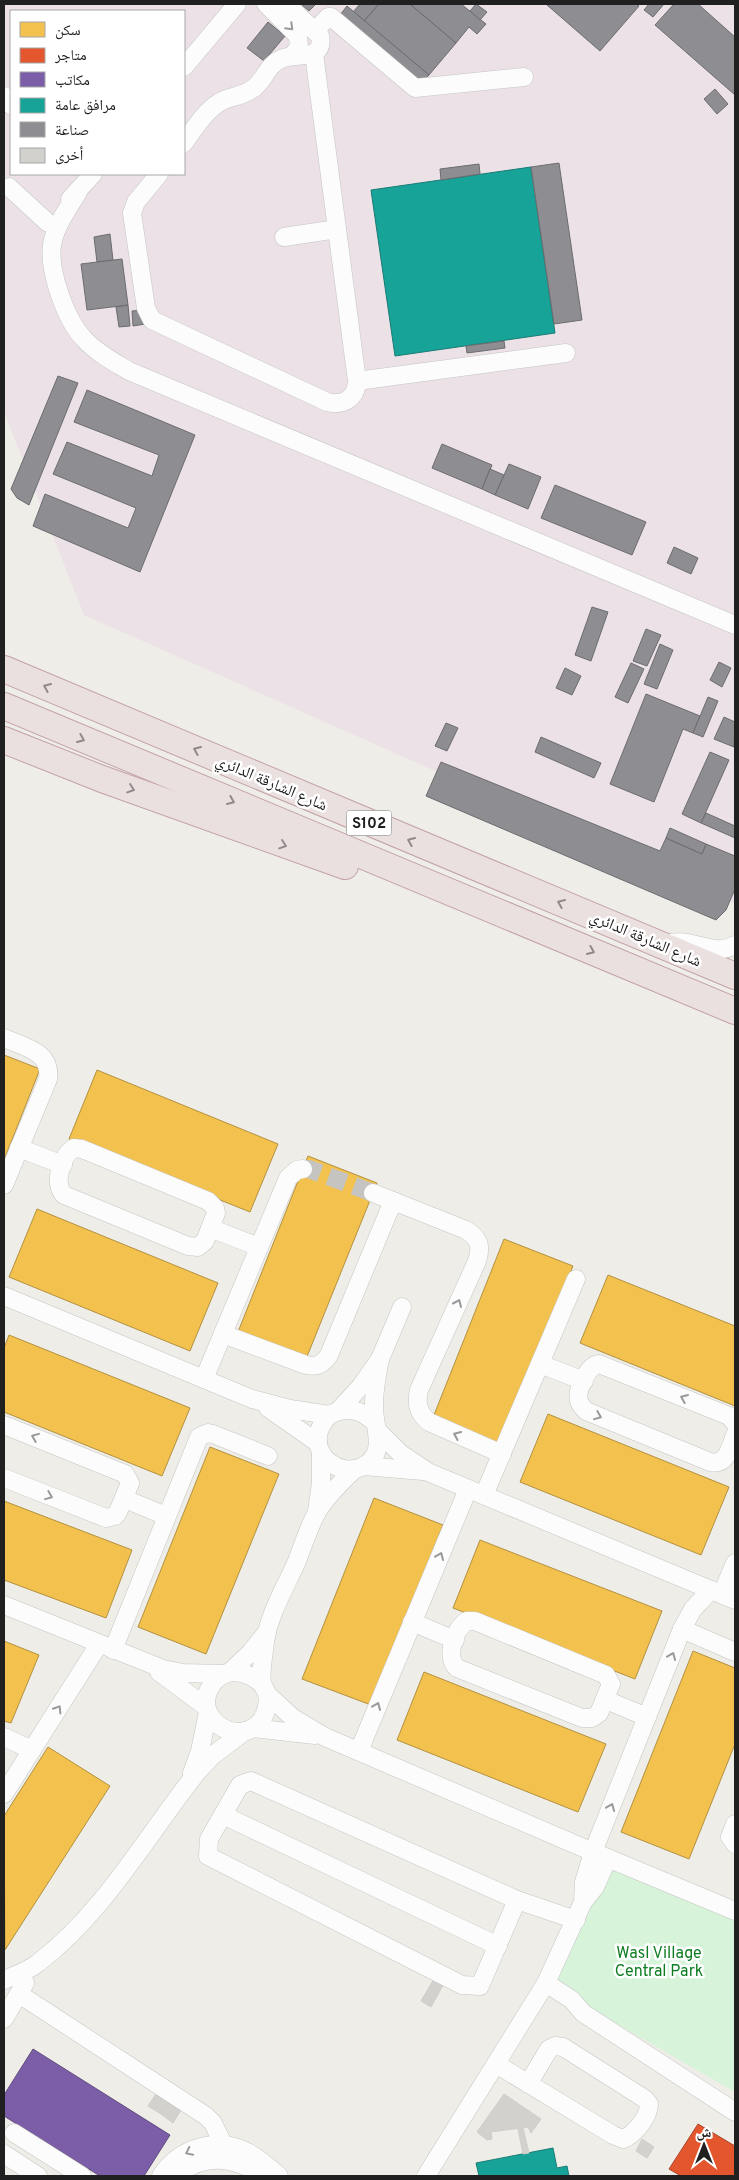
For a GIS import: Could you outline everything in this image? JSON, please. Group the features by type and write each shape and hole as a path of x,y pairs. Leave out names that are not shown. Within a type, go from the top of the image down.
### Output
{"highway":[{"name":"شارع الشارقة الدائري","path":"4,669 735,976"},
{"name":"شارع الشارقة الدائري","path":"4,706 735,1011"},
{"path":"4,740 102,779 325,860 483,906"}],"street":[{"path":"185,66 237,4"},
{"path":"266,4 298,36 299,47 292,56"},
{"path":"185,142 212,108 230,98 248,93 260,83 274,62 292,56 314,54 319,50 320,36 286,4"},
{"path":"315,31 328,17 331,17 416,88 524,77"},
{"path":"158,175 136,202 132,213 146,308 152,320 326,402 341,404 348,400 357,389 357,381 314,54"},
{"path":"58,302 41,267 40,252 48,223 92,175"},
{"path":"10,186 48,223"},
{"path":"78,192 53,240 52,266 64,330 77,347 101,363 129,371 735,625"},
{"path":"284,237 337,229"},
{"path":"357,381 566,353"},
{"path":"664,946 682,942 726,949 735,945"},
{"path":"4,1038 41,1055 47,1062 49,1070 48,1079 4,1185"},
{"path":"19,1148 63,1165"},
{"path":"74,1148 82,1149 208,1201 216,1212 210,1228 202,1244 193,1247 64,1195 57,1181 70,1150 74,1148"},
{"path":"204,1379 288,1178 297,1170 303,1169"},
{"path":"373,1193 474,1235 479,1242 480,1252 419,1390 417,1399 418,1408 422,1416 429,1422 502,1454"},
{"path":"223,1334 306,1365 315,1366 324,1363 393,1201"},
{"path":"210,1228 259,1247"},
{"path":"359,1751 412,1622 476,1492 502,1454 576,1279"},
{"path":"4,1296 252,1399 290,1409 333,1413 348,1409 358,1410 367,1415 401,1454 428,1472 723,1595"},
{"path":"185,1787 200,1751 207,1710 206,1698 209,1688 215,1680 227,1673 250,1653 267,1632 317,1512 321,1483 318,1433 333,1413 361,1386 380,1358 402,1307"},
{"path":"317,1512 334,1490 359,1468 372,1460 377,1451 379,1441 376,1426 374,1390 380,1358"},
{"path":"540,1364 584,1381"},
{"path":"734,1441 724,1460 714,1463 586,1411 579,1402 578,1397 592,1366 603,1364 729,1416 735,1423"},
{"path":"252,1399 319,1448 326,1461 335,1467 344,1470 359,1468 428,1472"},
{"path":"4,1425 125,1474 130,1483 125,1499 115,1516 106,1518 4,1478"},
{"path":"4,1794 32,1750 106,1647 166,1516 196,1442 203,1434 213,1434 268,1456"},
{"path":"125,1499 166,1516"},
{"path":"426,2176 543,1989 583,1902 584,1882 600,1855 647,1717 682,1629 693,1609 723,1595 735,1564"},
{"path":"4,1605 144,1662 183,1674 242,1671 253,1676 294,1718 325,1737 735,1911"},
{"path":"412,1622 456,1640"},
{"path":"475,1622 606,1675 611,1684 606,1700 596,1716 587,1719 466,1672 457,1668 451,1660 451,1649 456,1640 464,1623 475,1622"},
{"path":"682,1629 735,1652"},
{"path":"4,2019 37,1964 99,1902 185,1787 212,1756 260,1722 268,1704 264,1689 267,1632"},
{"path":"144,1662 177,1684 207,1710 214,1722 223,1729 234,1732 248,1730 289,1731 325,1737"},
{"path":"606,1700 647,1717"},
{"path":"4,1737 32,1750"},
{"path":"517,1900 480,1986 462,1985 208,1856 209,1839 240,1785 251,1781 517,1900 576,1920"},
{"path":"223,1815 498,1946"},
{"path":"735,1824 730,1837 730,1841 735,1844"},
{"path":"4,1980 37,1964"},
{"path":"543,1989 565,2008 583,2013 735,2112"},
{"path":"19,1994 206,2116 213,2123 223,2144"},
{"path":"496,2064 528,2084 622,2139 631,2136 649,2110 649,2104 645,2099 563,2047 555,2046 550,2049 528,2084"},
{"path":"14,2133 82,2176"},
{"path":"161,2176 174,2160 186,2152 210,2145 223,2144 248,2152 279,2176"},
{"path":"4,2154 38,2176"},
{"path":"175,2176 196,2163 219,2159 243,2164 268,2176"}],"shaded area":[{"path":"4,4 735,4 735,904 84,615 4,412"}],"green space":[{"name":"Wasl Village Central Park","path":"608,1858 735,1914 735,2092 546,1983"}],"building: سكن":[{"path":"4,1055 40,1069 4,1160"},
{"path":"97,1070 278,1144 250,1212 69,1139"},
{"path":"308,1156 377,1183 304,1364 236,1337"},
{"path":"37,1209 218,1283 190,1351 9,1277"},
{"path":"504,1239 573,1266 501,1447 432,1420"},
{"path":"608,1275 735,1326 735,1406 580,1343"},
{"path":"9,1335 190,1408 162,1476 4,1412 4,1348"},
{"path":"548,1414 729,1487 701,1555 520,1482"},
{"path":"210,1447 279,1474 206,1654 138,1627"},
{"path":"374,1498 443,1525 371,1705 302,1679"},
{"path":"4,1501 132,1550 106,1618 4,1580"},
{"path":"480,1540 662,1611 635,1679 453,1608"},
{"path":"4,1641 39,1655 11,1723 4,1721"},
{"path":"693,1651 735,1668 735,1744 689,1859 621,1832"},
{"path":"424,1672 606,1744 578,1812 397,1740"},
{"path":"48,1747 110,1786 5,1950 4,1816"}],"building: متاجر":[{"path":"698,2124 735,2146 735,2176 681,2176 669,2169"}],"building: مكاتب":[{"path":"33,2049 170,2135 144,2176 100,2176 4,2116 4,2095"}],"building: مرافق عامة":[{"path":"531,167 555,333 395,356 371,190"},
{"path":"553,2148 557,2168 567,2166 569,2176 479,2176 476,2163"}],"building: صناعة":[{"path":"301,4 316,4 309,11"},
{"path":"360,4 379,4 364,21 353,12"},
{"path":"379,4 410,4 456,43 429,75 364,21"},
{"path":"410,4 461,4 486,24 477,34 469,27 456,43"},
{"path":"476,4 487,12 480,20 470,11"},
{"path":"548,4 636,4 639,6 600,51"},
{"path":"649,4 664,4 653,17 644,10"},
{"path":"674,4 698,4 735,37 735,95 655,25"},
{"path":"347,6 429,75 421,84 340,15"},
{"path":"268,22 285,36 264,61 247,48"},
{"path":"715,89 728,104 717,114 704,99"},
{"path":"559,163 582,320 554,324 531,167"},
{"path":"479,164 480,174 441,180 440,169"},
{"path":"110,234 113,260 97,262 94,237"},
{"path":"122,259 128,305 87,310 81,264"},
{"path":"128,305 130,326 119,327 116,307"},
{"path":"144,310 145,324 133,326 132,311"},
{"path":"504,341 505,348 467,353 466,346"},
{"path":"58,376 78,383 29,505 17,498 11,489"},
{"path":"87,390 195,435 140,572 33,526 45,494 128,528 136,508 53,474 67,442 152,476 159,455 74,422"},
{"path":"442,444 492,465 482,489 432,468"},
{"path":"509,464 541,477 528,509 495,495"},
{"path":"490,469 504,475 495,495 482,489"},
{"path":"555,485 646,522 632,555 541,518"},
{"path":"674,547 698,558 691,574 667,563"},
{"path":"592,607 608,612 591,661 575,655"},
{"path":"646,629 661,635 647,666 633,661"},
{"path":"660,644 673,650 657,689 644,684"},
{"path":"719,662 731,668 722,687 710,680"},
{"path":"631,663 644,669 628,703 615,697"},
{"path":"565,668 581,676 572,695 556,688"},
{"path":"646,694 700,716 693,733 683,729 654,802 610,784"},
{"path":"708,697 718,701 703,737 693,733"},
{"path":"724,717 735,722 734,747 714,739"},
{"path":"446,723 458,728 447,751 435,746"},
{"path":"541,737 601,763 594,778 535,752"},
{"path":"710,752 729,760 701,823 682,814"},
{"path":"441,762 660,851 666,838 702,854 706,844 735,856 735,889 726,910 716,920 426,796"},
{"path":"706,813 735,826 735,838 701,823"},
{"path":"670,828 706,844 702,854 666,838"}],"building: أخرى":[{"path":"437,1974 446,1980 431,2007 421,2001"},
{"path":"156,2094 169,2102 161,2114 148,2106"},
{"path":"504,2094 541,2119 531,2133 528,2127 491,2132 492,2139 487,2140 477,2132"},
{"path":"169,2102 181,2110 173,2123 161,2114"},
{"path":"523,2128 529,2153 523,2154 518,2129"},
{"path":"642,2139 654,2147 647,2158 636,2151"}],"tunnel":[{"path":"303,1169 309,1169 373,1193"}]}
